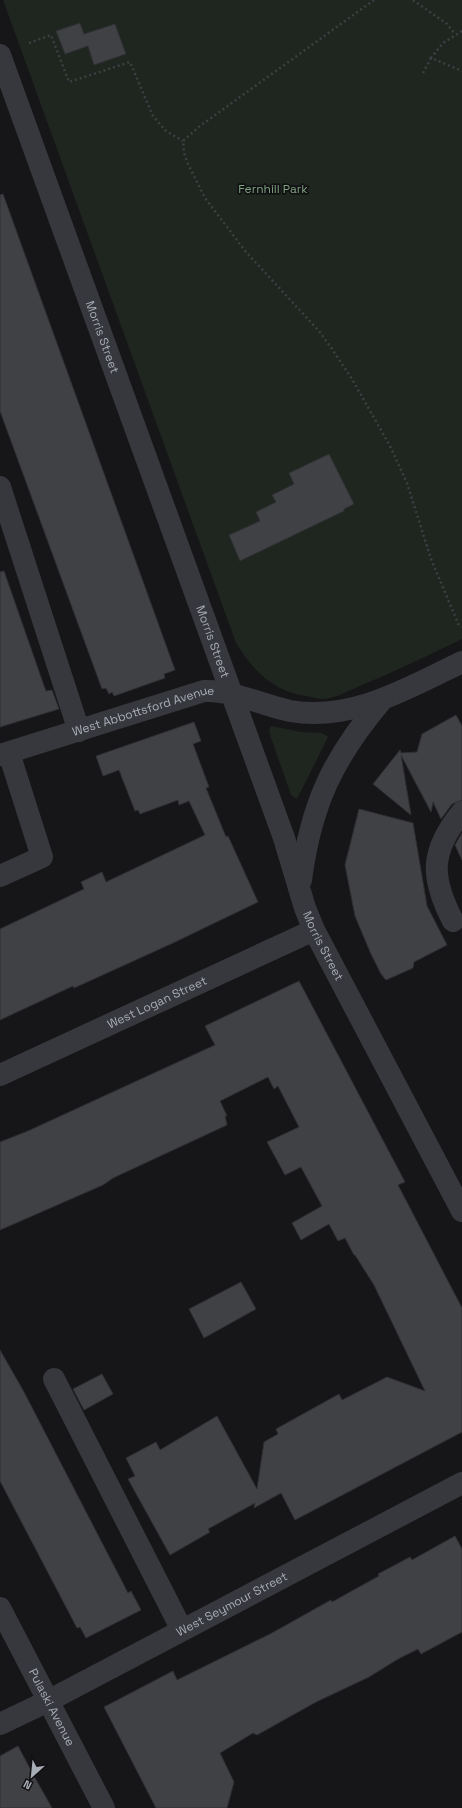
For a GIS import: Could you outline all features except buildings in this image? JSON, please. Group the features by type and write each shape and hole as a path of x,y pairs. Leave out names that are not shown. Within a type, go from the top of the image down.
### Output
{"street":[{"name":"Morris Street","path":"0,55 5,84 233,694 284,838 314,930 461,1205"},
{"path":"0,487 79,731"},
{"name":"West Abbottsford Avenue","path":"4,754 204,690 233,694 283,709 318,714 352,709 382,700 462,662"},
{"name":"West Abbottsford Avenue","path":"300,888 305,850 311,827 326,784 343,751 382,700"},
{"path":"0,876 42,858 4,754"},
{"path":"453,921 439,891 436,876 437,863 443,838 462,812"},
{"name":"West Logan Street","path":"0,1075 314,930"},
{"path":"54,1379 182,1630"},
{"name":"West Seymour Street","path":"0,1724 48,1701 462,1483"},
{"name":"Pulaski Avenue","path":"0,1608 104,1808"}],"path":[{"path":"183,141 200,126 374,0"},
{"path":"413,0 447,24 455,34"},
{"path":"423,73 431,58 443,43 455,34 462,31"},
{"path":"29,43 52,35 69,82 130,62 153,116 166,131 183,141"},
{"path":"431,58 462,71"},
{"path":"183,141 184,153 188,164 205,198 246,252 310,321 330,346 352,379 390,446 407,483 431,559 460,628"}],"green space":[{"name":"Fernhill Park","path":"3,0 462,0 462,639 400,669 343,694 324,699 284,690 265,678 249,662 236,643"},
{"path":"271,726 301,732 322,733 328,737 297,799 291,795 270,735 269,730"}]}
